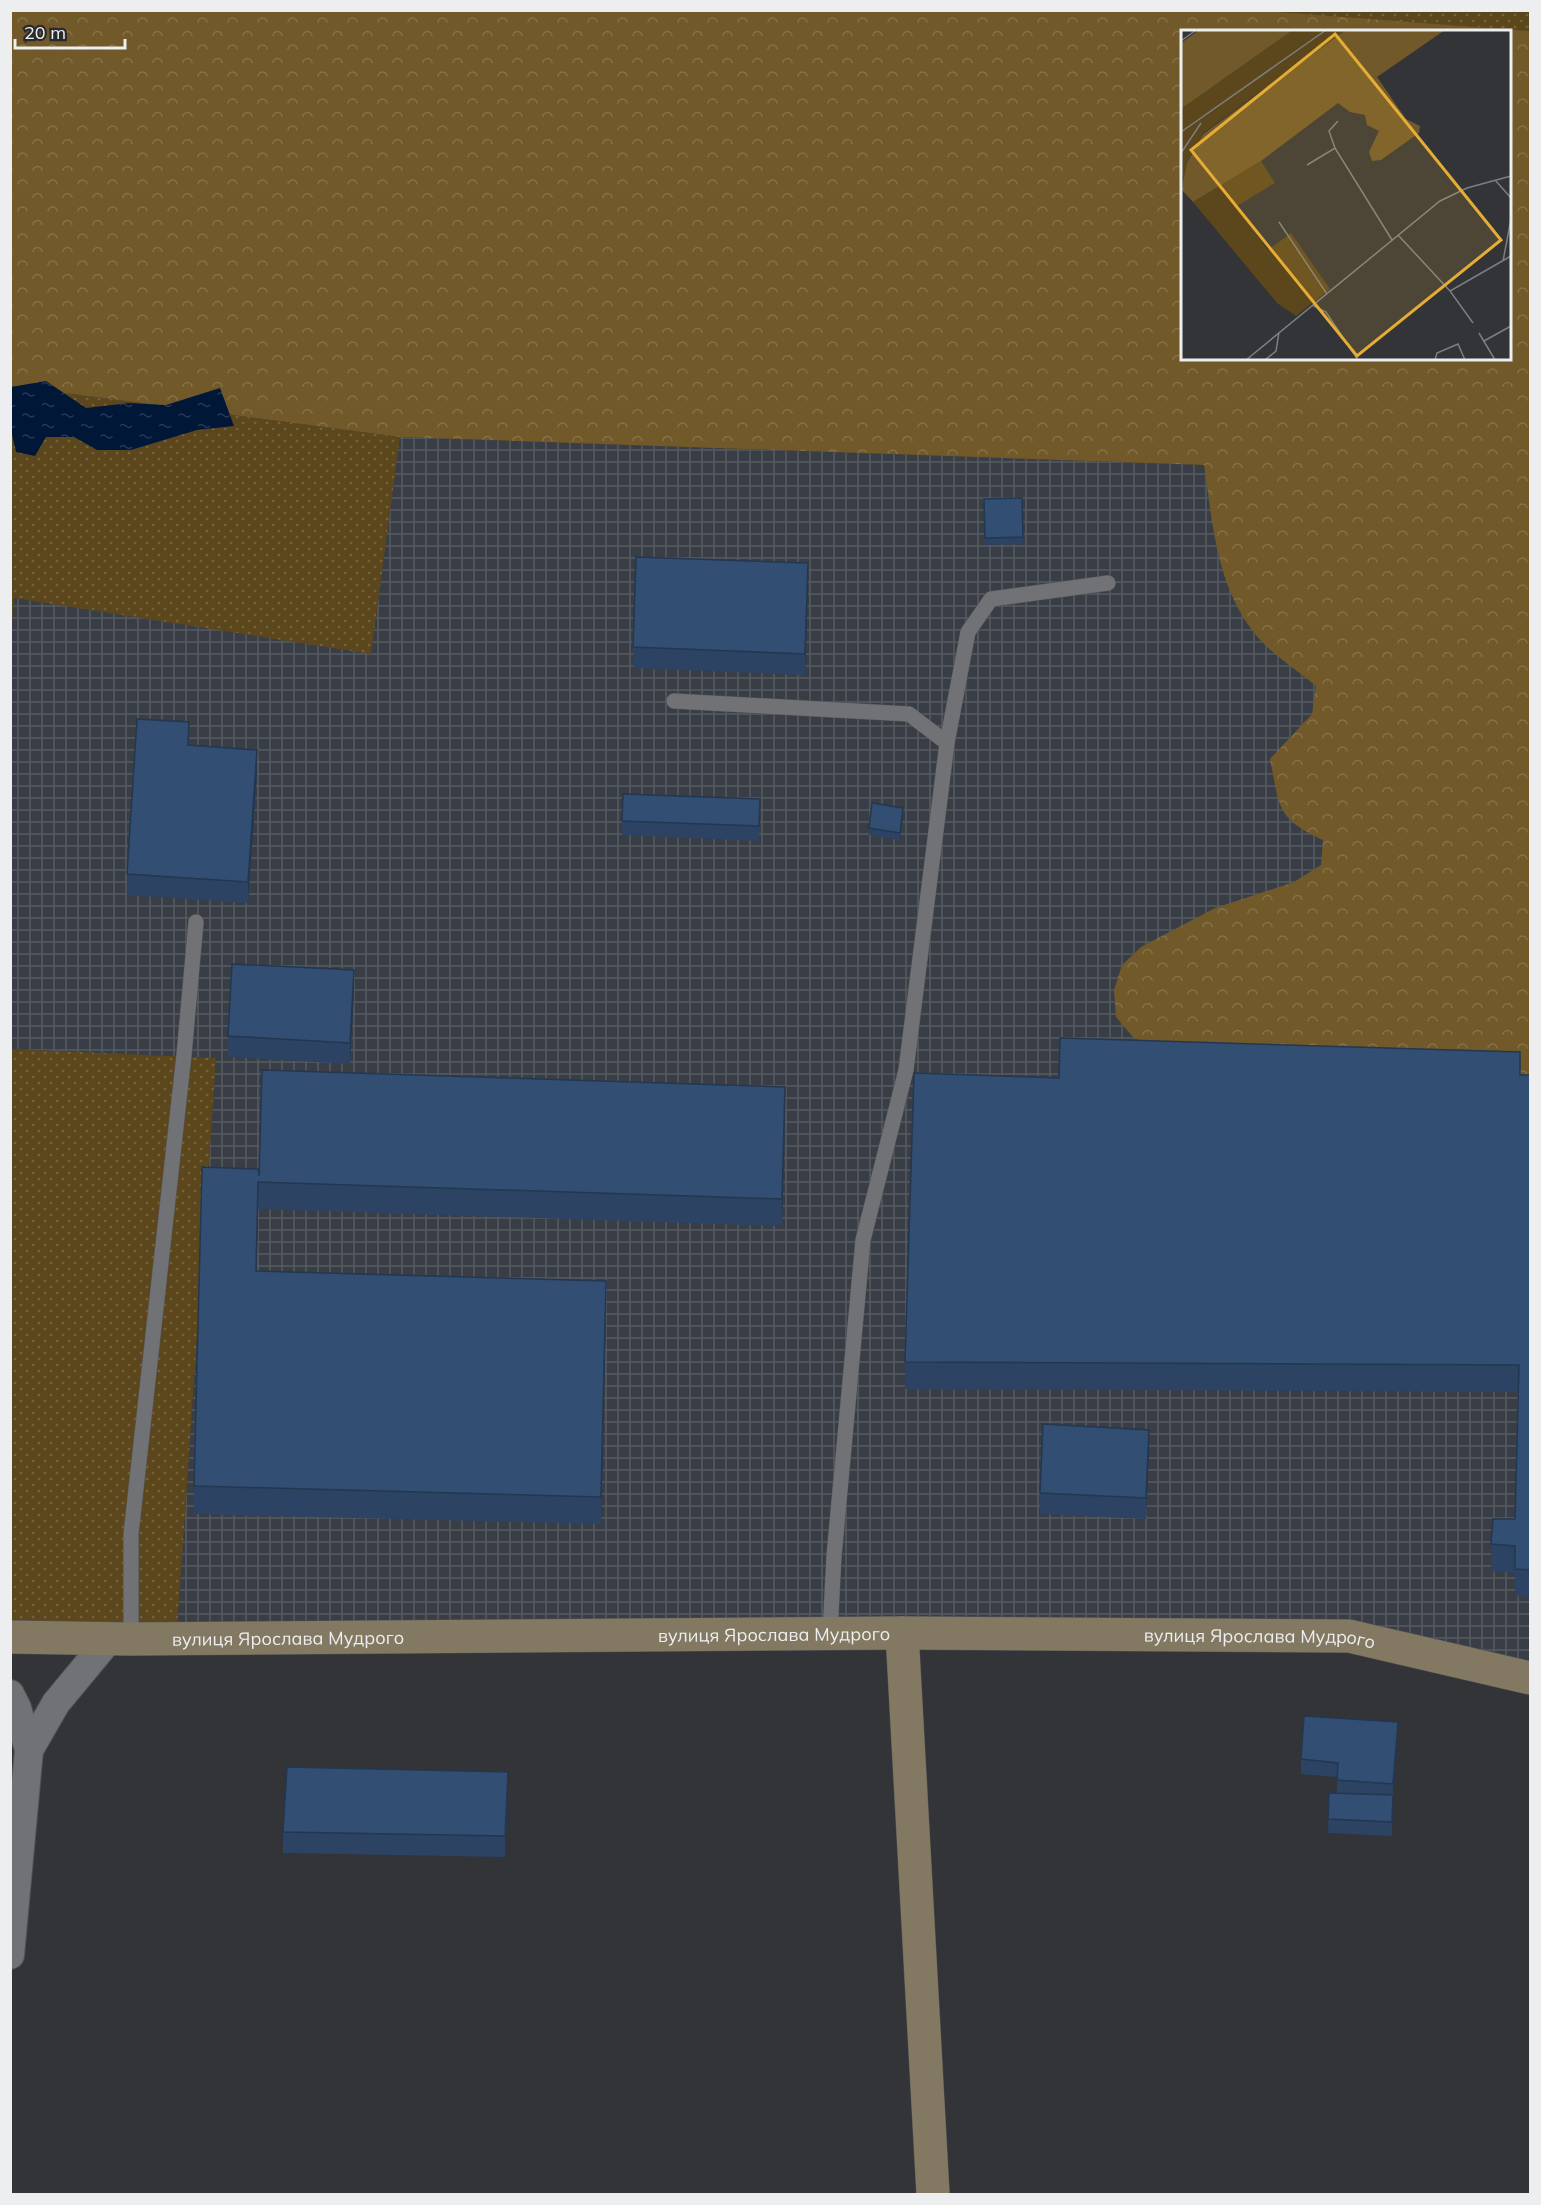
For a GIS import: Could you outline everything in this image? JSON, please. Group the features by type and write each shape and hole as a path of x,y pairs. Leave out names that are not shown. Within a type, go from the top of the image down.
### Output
{"main road":[{"name":"вулиця Ярослава Мудрого","path":"10,1637 120,1639 830,1633 1349,1636 1530,1678"},
{"path":"902,1633 933,2194"}],"street":[{"path":"28,1750 56,1703 120,1639"},
{"path":"10,1695 17,1708 28,1750 10,1955"}],"lane":[{"path":"830,1633 834,1556 863,1240 906,1070 947,743 969,632 991,599 1108,583"},
{"path":"674,700 909,714 947,743"},
{"path":"120,1639 184,1055 196,922"}],"shaded area":[{"path":"1251,11 1530,11 1530,31"},
{"path":"11,386 400,437 371,654 14,598 11,638"},
{"path":"400,437 1205,465 1530,493 1530,1673 1343,1629 177,1630 216,1058 11,1049 10,638 14,598 371,653"},
{"path":"11,1049 216,1058 177,1630 11,1626"}],"green space":[{"path":"1251,10 1530,31 1530,1079 1153,1050 1132,1036 1116,1017 1114,990 1122,965 1141,947 1215,908 1294,882 1321,865 1323,840 1296,825 1282,809 1270,759 1312,714 1316,686 1262,642 1232,596 1218,554 1204,465 400,437 11,386 10,13 14,11"}],"water":[{"path":"46,381 86,408 129,403 166,405 220,388 234,426 197,430 131,450 97,450 74,437 46,437 35,456 16,452 11,430 11,387"}],"building":[{"path":"1022,498 1023,537 985,538 984,499"},
{"path":"636,557 808,563 805,654 633,647"},
{"path":"137,719 189,722 188,745 257,750 248,882 127,874"},
{"path":"623,794 760,799 759,826 622,821"},
{"path":"872,803 903,808 900,833 869,828"},
{"path":"232,964 354,970 350,1043 228,1036"},
{"path":"1060,1038 1520,1052 1520,1075 1530,1075 1530,1570 1515,1569 1515,1546 1491,1544 1493,1519 1515,1519 1519,1365 905,1362 914,1073 1059,1078"},
{"path":"262,1070 785,1087 782,1199 258,1182 256,1271 606,1281 601,1497 194,1486 202,1167 258,1169 259,1176"},
{"path":"1043,1424 1149,1430 1146,1498 1040,1493"},
{"path":"1304,1716 1398,1722 1393,1784 1337,1780 1338,1763 1301,1759"},
{"path":"287,1767 508,1772 505,1836 283,1832"},
{"path":"1329,1793 1393,1795 1392,1822 1328,1819"}]}
